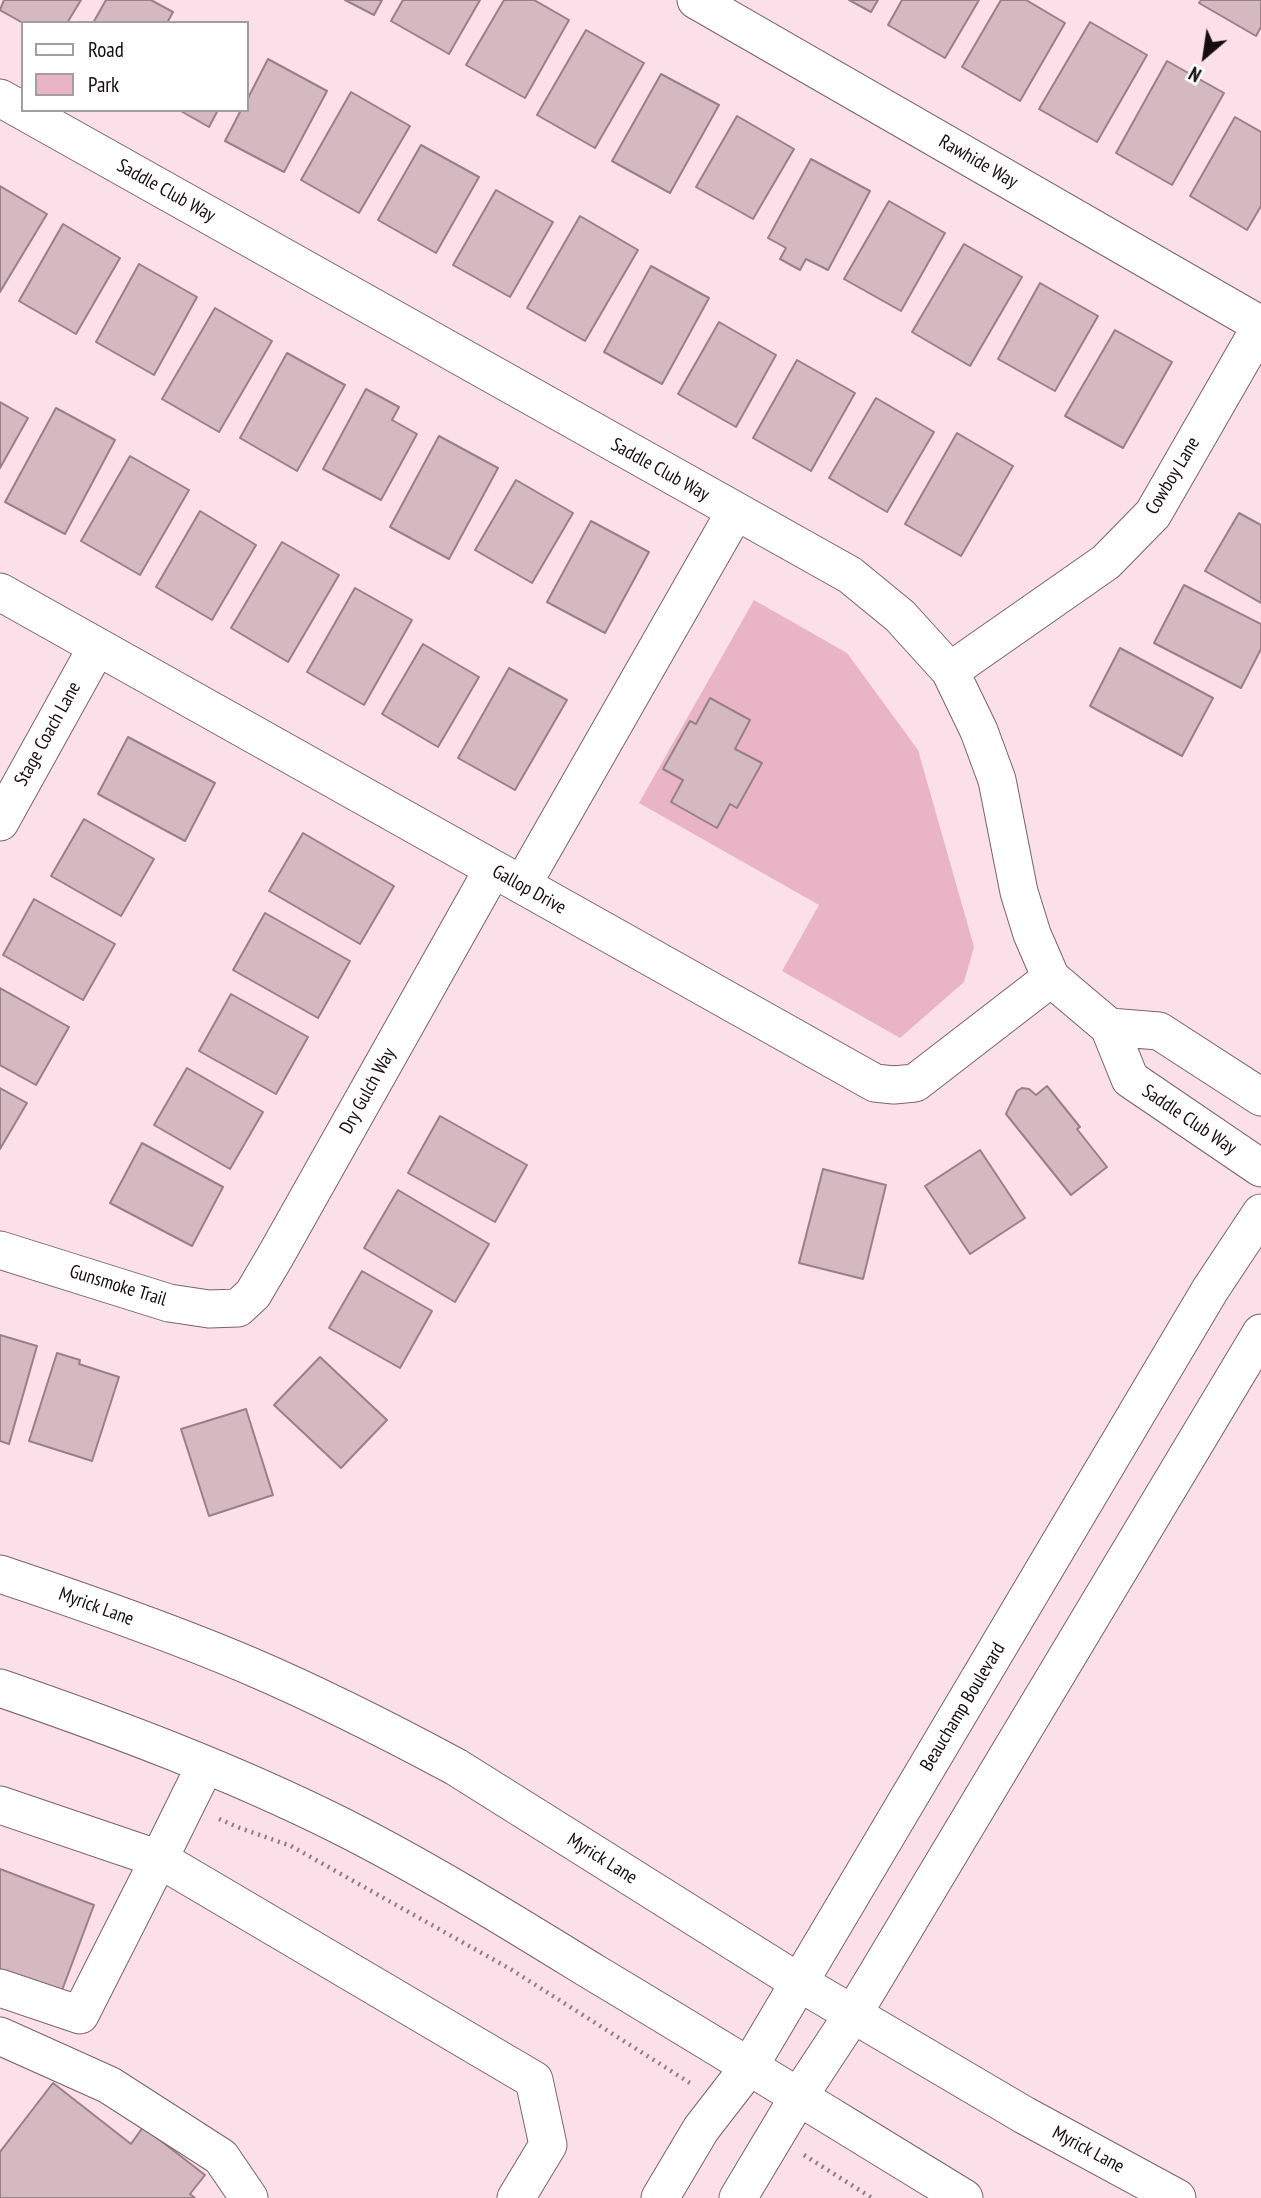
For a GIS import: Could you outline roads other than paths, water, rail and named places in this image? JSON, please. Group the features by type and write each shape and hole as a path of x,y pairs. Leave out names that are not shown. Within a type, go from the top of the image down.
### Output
{"street":[{"name":"Rawhide Way","path":"696,0 1261,326"},
{"name":"Saddle Club Way","path":"0,98 21,110"},
{"name":"Saddle Club Way","path":"25,112 850,575 900,616 950,671 979,731 996,780 1019,892 1032,934 1051,978 1109,1027 1130,1079 1261,1168"},
{"name":"Cowboy Lane","path":"950,671 1106,562 1153,514 1261,326"},
{"name":"Dry Gulch Way","path":"238,1308 253,1294 735,512"},
{"name":"Gallop Drive","path":"0,592 875,1083 915,1083 1051,978"},
{"name":"Stage Coach Lane","path":"0,821 96,647"},
{"path":"1109,1027 1159,1031 1261,1097"},
{"name":"Beauchamp Boulevard","path":"660,2198 701,2129 749,2067 1210,1290 1261,1213"},
{"name":"Gunsmoke Trail","path":"0,1250 169,1303 238,1308"},
{"path":"738,2198 799,2096 853,2014 1261,1333"},
{"name":"Myrick Lane","path":"0,1574 130,1619 250,1666 397,1735 456,1767 800,1983 1024,2115 1177,2198"},
{"path":"0,1688 86,1717 261,1788 418,1867 964,2198"},
{"path":"0,1987 80,2015 205,1766"},
{"path":"0,1805 159,1858 534,2080 548,2145 516,2198"},
{"path":"4,2046 109,2085 221,2157 249,2198"}]}
